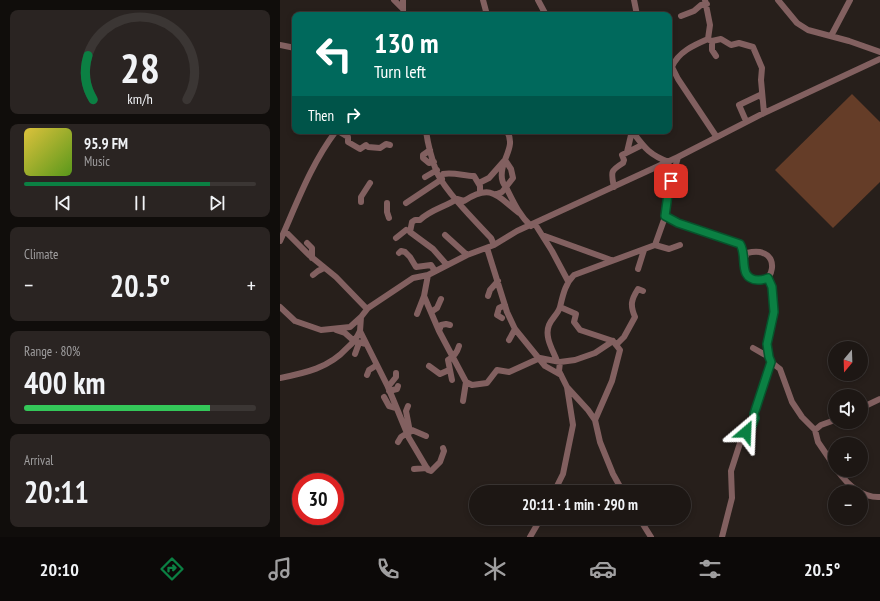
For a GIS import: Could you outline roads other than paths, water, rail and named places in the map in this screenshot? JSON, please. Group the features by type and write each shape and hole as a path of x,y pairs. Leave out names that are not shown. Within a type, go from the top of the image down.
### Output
{"street":[{"path":"394,0 403,12"},
{"path":"403,0 403,12"},
{"path":"483,0 485,12"},
{"path":"538,0 544,12"},
{"path":"634,0 636,12"},
{"path":"778,0 797,23 808,30 868,47 880,52"},
{"path":"831,36 850,0"},
{"path":"681,16 694,11 706,2 710,25 710,40 712,50 716,56"},
{"path":"672,64 696,44 710,40 721,39 731,45 739,43 753,47 762,68 760,80 764,112"},
{"path":"280,45 292,47"},
{"path":"280,307 295,321 321,330 350,327 367,309 413,278 428,275 467,255 494,246 517,231 669,162 764,112 880,59"},
{"path":"672,67 716,136"},
{"path":"746,121 740,105 756,96 760,95 761,97"},
{"path":"280,241 299,195 314,166 335,134"},
{"path":"342,134 348,137 348,142 360,148 366,145 368,147 380,148 386,144 390,145"},
{"path":"427,134 430,150 441,178 491,238 494,246"},
{"path":"509,134 511,138 502,169 503,184 523,219 533,225 542,234 568,281"},
{"path":"627,152 631,134"},
{"path":"634,134 642,145 656,157 669,162"},
{"path":"614,187 612,172 613,169 623,163 624,160 622,155 642,145"},
{"path":"430,150 423,155 423,158 429,162 434,162"},
{"path":"655,245 665,216 668,194 678,157"},
{"path":"479,183 489,178 505,160"},
{"path":"497,194 502,192 513,178 511,169 505,160"},
{"path":"425,177 437,170"},
{"path":"406,203 441,178 443,174 449,173 474,176 479,183 480,193"},
{"path":"361,202 361,197 370,183"},
{"path":"457,199 464,201 474,194 484,192 497,194 519,213"},
{"path":"446,265 433,249 410,232 410,226 415,220 420,220 425,215 447,206 457,199"},
{"path":"387,203 389,218"},
{"path":"665,216 678,223 740,244 754,251 765,253 770,258 773,267 771,276 764,280 755,280 747,276 743,268 743,249 740,244"},
{"path":"396,238 406,230"},
{"path":"285,231 312,258 336,276 367,309"},
{"path":"542,234 612,260"},
{"path":"445,235 467,255"},
{"path":"307,243 312,248 312,258"},
{"path":"619,485 603,449 595,420 567,386 559,371 559,361 547,334 549,324 558,313 568,281 574,275 655,245 669,249 680,245"},
{"path":"487,248 505,305 515,329 545,366 561,375"},
{"path":"638,269 644,250"},
{"path":"398,253 401,251 405,252 416,267 431,265 435,271"},
{"path":"744,260 747,252 754,251"},
{"path":"313,276 318,270 324,268"},
{"path":"417,314 424,296 428,275"},
{"path":"722,537 732,498 731,471 742,436 746,432 750,431 755,418 754,414 770,359 767,344 774,312 772,287 768,278"},
{"path":"488,296 490,290 498,281"},
{"path":"466,382 472,385 487,383 497,370 509,372 540,358 559,361 575,360 595,353 615,343 624,337 635,317 631,306 635,294 638,289 643,291"},
{"path":"424,296 438,331 466,382 466,393 463,401"},
{"path":"431,312 437,308 441,299"},
{"path":"502,318 497,315 499,308 505,305"},
{"path":"560,306 576,314 574,322 580,330 615,343 620,350 614,374 603,404 595,420"},
{"path":"355,354 361,317"},
{"path":"438,331 441,325 450,325"},
{"path":"333,329 341,331 356,342 366,344"},
{"path":"509,340 515,329"},
{"path":"360,330 396,408 427,468"},
{"path":"280,378 311,371 326,365 338,358 356,342"},
{"path":"452,380 448,360 458,351 459,346"},
{"path":"753,348 770,359 780,369 792,402 802,417 815,430 821,447 828,457"},
{"path":"368,375 369,370 377,365"},
{"path":"429,366 440,374 449,370"},
{"path":"388,389 396,377 396,373"},
{"path":"388,389 397,389 398,386"},
{"path":"557,485 562,474 573,425 567,386"},
{"path":"384,397 388,406 396,408"},
{"path":"868,405 880,399"},
{"path":"408,406 406,411 409,432"},
{"path":"815,430 821,425 828,422"},
{"path":"398,442 401,437 412,430 426,436"},
{"path":"414,469 427,468 431,471 440,462 444,451 442,448"},
{"path":"842,477 846,483 856,490 866,494 880,496"},
{"path":"530,537 537,525"},
{"path":"643,525 651,537"}]}
